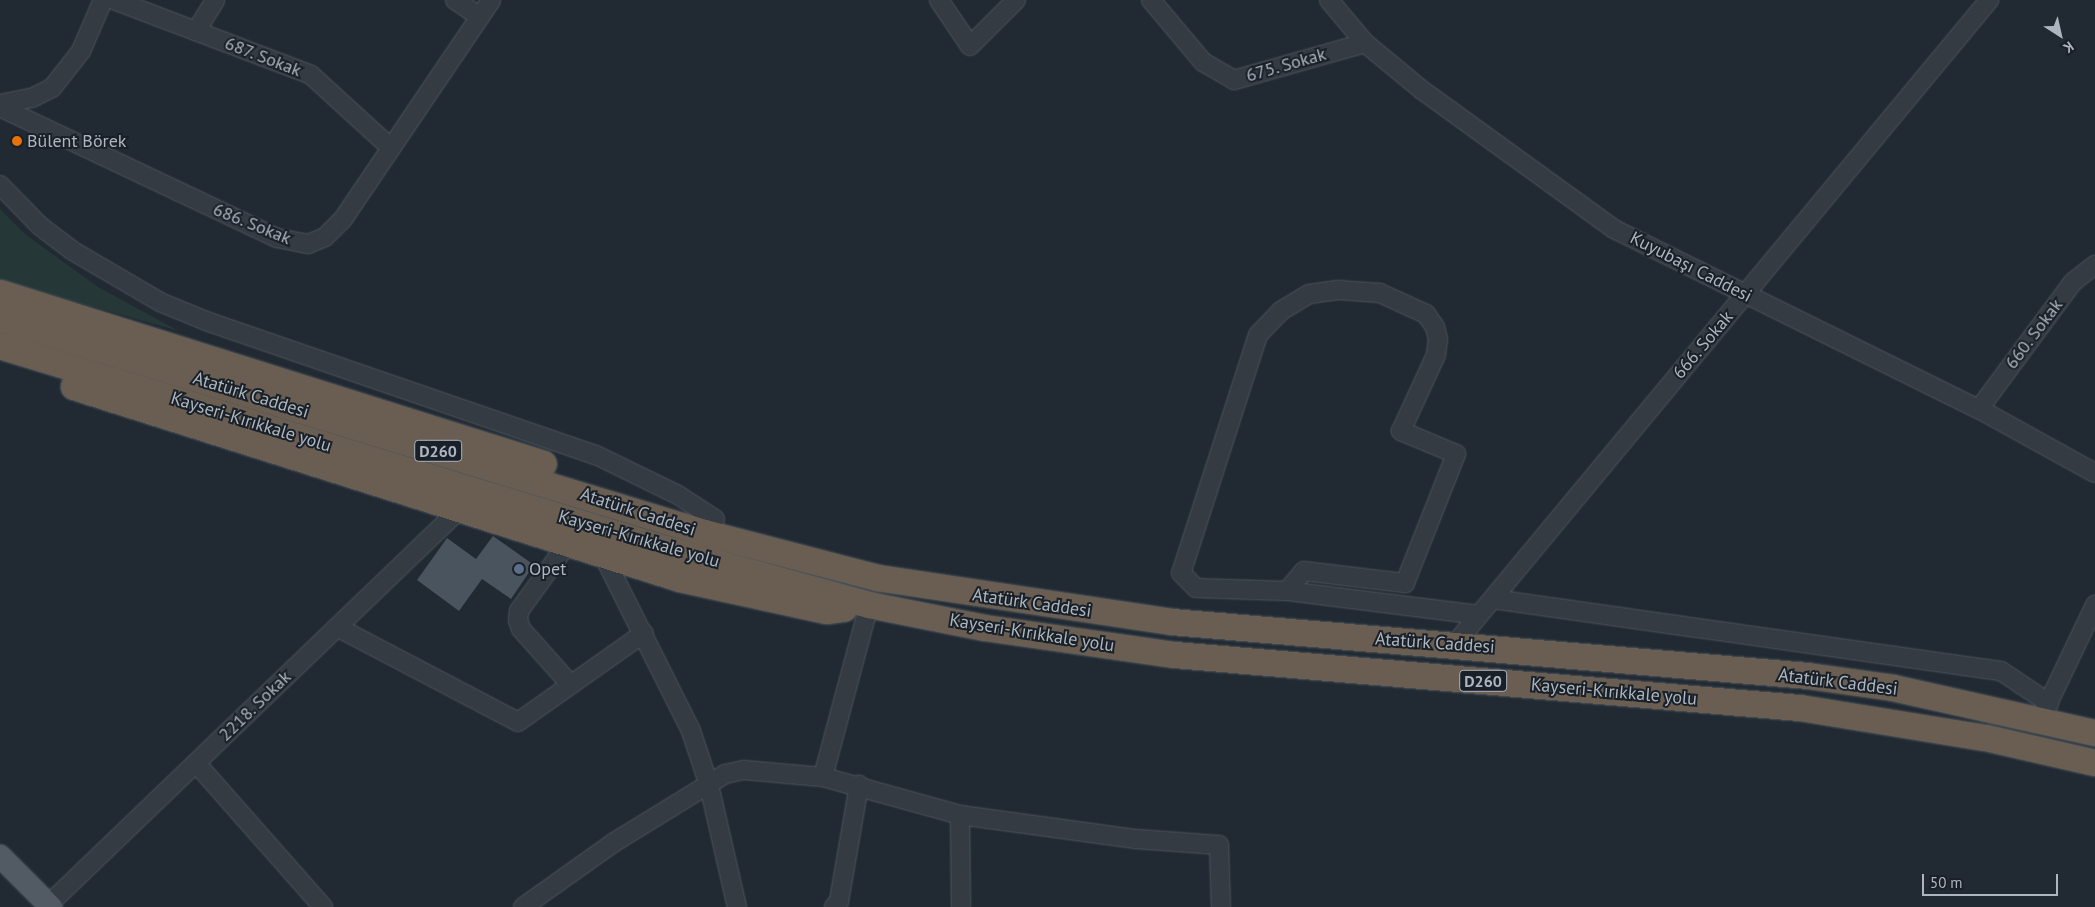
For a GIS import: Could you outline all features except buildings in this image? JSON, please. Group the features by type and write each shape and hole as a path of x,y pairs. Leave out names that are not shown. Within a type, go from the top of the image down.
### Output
{"highway":[{"path":"0,292 833,557 878,578"},
{"name":"Atatürk Caddesi","path":"0,319 704,533 878,578 1172,622 1455,644 1808,676 2045,711 2095,733"},
{"name":"Kayseri-Kırıkkale yolu","path":"0,346 655,546 869,605 985,628 1175,655 1800,708 1986,738 2095,764"},
{"path":"0,364 461,508 680,579 827,612 869,605"}],"main road":[{"path":"0,856 49,906"}],"street":[{"path":"0,106 32,98 52,88 81,51 103,0"},
{"name":"687. Sokak","path":"114,0 311,75 391,148"},
{"path":"196,31 215,0"},
{"path":"455,0 479,16"},
{"name":"686. Sokak","path":"0,106 130,171 291,243 308,244 325,237 342,219 491,0"},
{"path":"939,0 970,46 1016,0"},
{"name":"675. Sokak","path":"1151,0 1203,62 1234,80 1365,43"},
{"name":"Kuyubaşı Caddesi","path":"1329,0 1365,43 1422,90 1614,228 1745,295 1979,409 2095,473"},
{"name":"666. Sokak","path":"1455,644 1989,0"},
{"path":"0,185 40,226 73,251 160,302 206,321 596,455 678,495 715,519"},
{"name":"660. Sokak","path":"1979,409 2074,282 2095,265"},
{"path":"1288,591 1304,571 1405,583 1456,454 1401,431 1433,363 1438,339 1435,326 1426,314 1380,293 1338,290 1309,294 1281,310 1258,335 1181,573 1196,588 1288,591 1479,616"},
{"name":"2218. Sokak","path":"49,906 461,508"},
{"path":"568,543 519,610 518,620 521,629 570,684"},
{"path":"603,555 644,633 691,731 709,785 736,907"},
{"path":"1493,599 2001,671 2045,711 2095,606"},
{"path":"823,777 869,605"},
{"path":"337,627 518,722 644,633"},
{"path":"196,763 323,907"},
{"path":"523,907 613,843 725,774 744,770 823,777 858,785 960,815 1136,839 1219,845 1221,907"},
{"path":"834,907 840,901 858,785"},
{"path":"960,815 961,907"}],"shaded area":[{"path":"0,209 25,234 98,287 179,331 0,281"}],"place":[{"name":"Bülent Börek","path":"17,141"},
{"name":"Opet","path":"519,569"}]}
